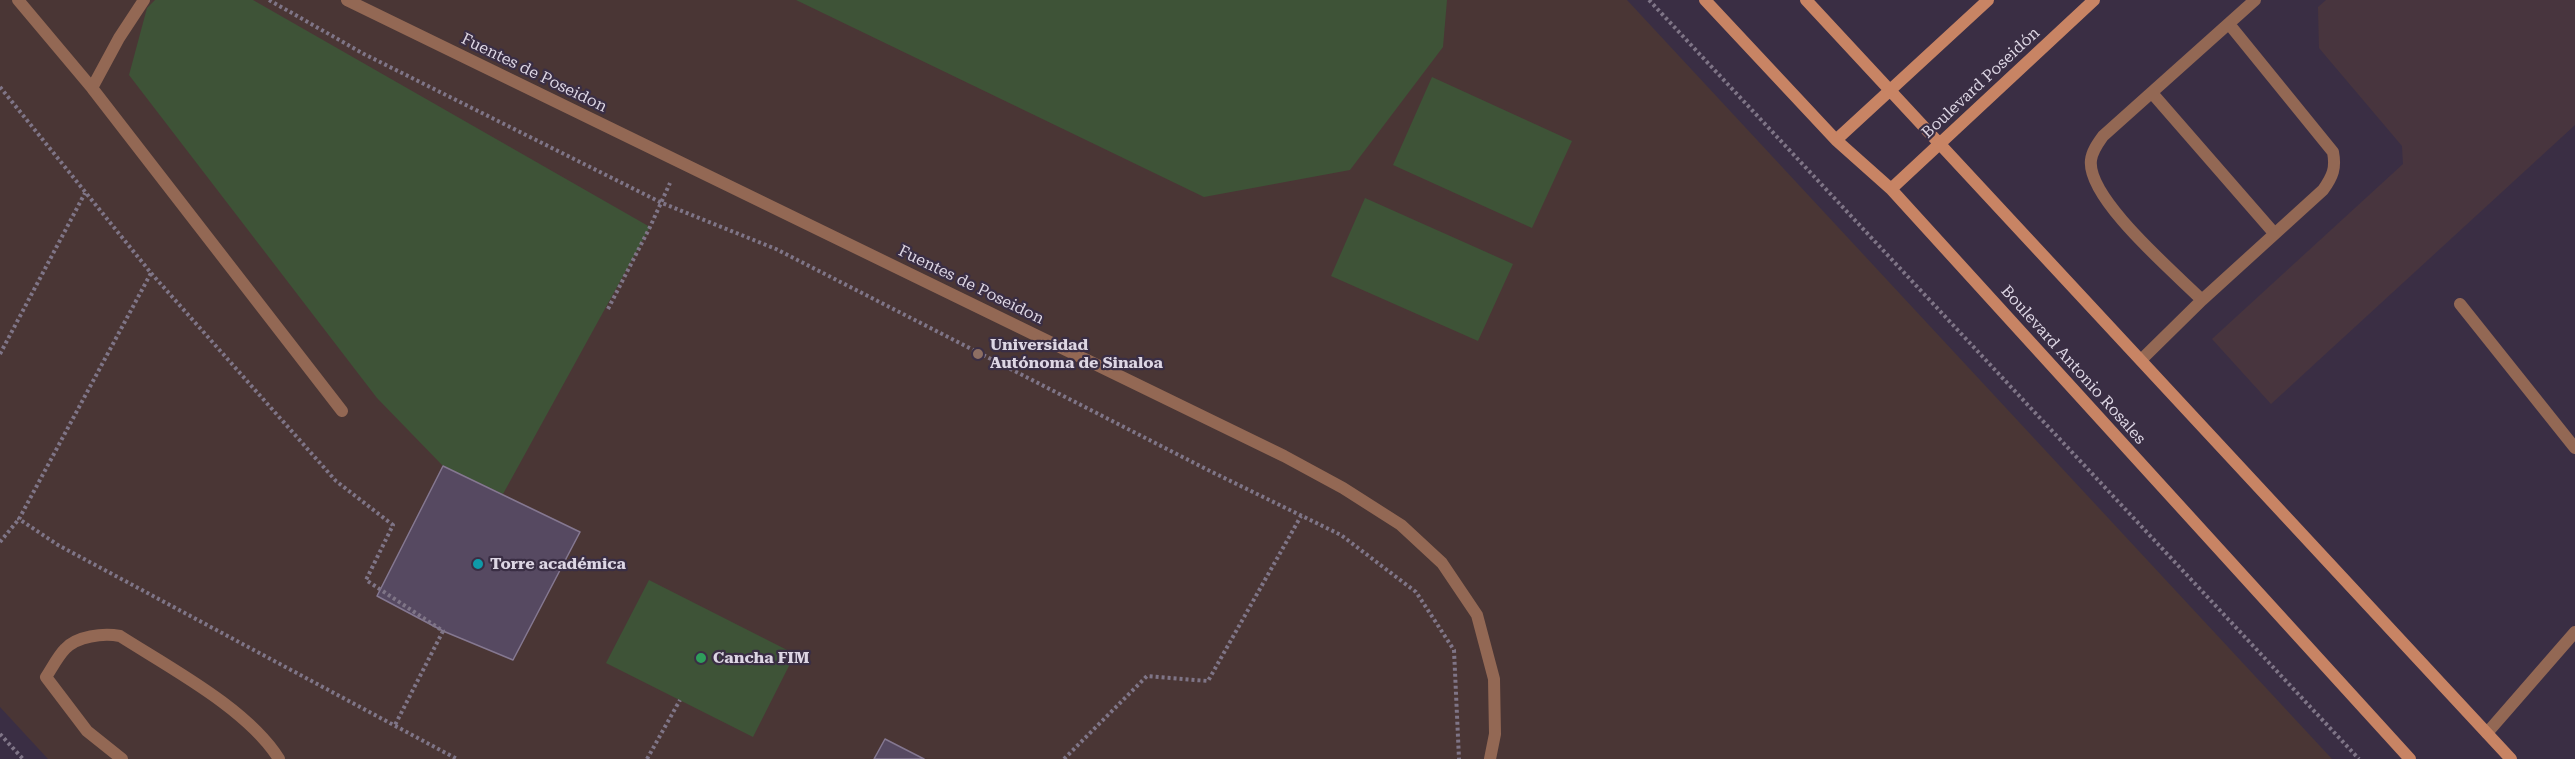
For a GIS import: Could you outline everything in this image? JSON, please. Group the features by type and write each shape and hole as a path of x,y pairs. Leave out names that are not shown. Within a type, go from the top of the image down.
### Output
{"main road":[{"name":"Boulevard Antonio Rosales","path":"1706,0 1836,140 1891,189 2410,759"},
{"path":"1806,0 2511,759"},
{"path":"1836,140 1988,0"},
{"name":"Boulevard Poseidón","path":"1891,189 2094,0"}],"street":[{"path":"18,0 92,87 342,411"},
{"path":"92,87 119,38 144,0"},
{"name":"Fuentes de Poseidon","path":"347,0 1284,456 1343,488 1401,525 1442,563 1478,615 1494,679 1495,734 1490,759"},
{"path":"2202,300 2118,217 2094,179 2090,161 2094,149 2103,136 2255,0"},
{"path":"2141,360 2202,300 2323,190 2333,176 2336,165 2333,152 2229,24"},
{"path":"2152,93 2274,233"},
{"path":"2460,304 2575,448"},
{"path":"2487,733 2575,632"},
{"path":"122,759 87,730 46,677 65,648 82,638 111,634 120,636 212,695 268,742 279,759"}],"path":[{"path":"269,0 364,54 662,203 776,249 1341,535 1416,592 1454,650 1459,759"},
{"path":"1649,0 2359,759"},
{"path":"0,87 151,273 336,481 393,525 366,580 443,631 394,727"},
{"path":"608,309 662,203 678,162"},
{"path":"0,354 85,193"},
{"path":"0,542 19,519 151,273"},
{"path":"1064,759 1147,676 1208,681 1302,516"},
{"path":"19,519 58,545 457,759"},
{"path":"647,759 680,700"},
{"path":"0,734 23,759"}],"shaded area":[{"name":"Universidad Autónoma de Sinaloa","path":"0,0 1627,0 2332,759 48,759 0,707"},
{"path":"2326,0 2575,0 2575,125 2271,404 2212,339 2403,164 2402,146 2319,48 2318,7"}],"green space":[{"path":"155,0 253,0 650,227 503,494 443,466 377,398 129,75 147,8"},
{"path":"796,0 1447,0 1443,47 1350,170 1204,197"},
{"path":"1432,77 1572,141 1532,228 1393,165"},
{"path":"1365,198 1513,264 1478,341 1331,276"},
{"name":"Cancha FIM","path":"649,580 795,654 753,737 606,663"}],"building":[{"name":"Torre académica","path":"443,466 580,532 513,660 443,631 377,596"},
{"path":"885,739 924,759 874,759"}],"place":[{"name":"Universidad Autónoma de Sinaloa","path":"978,354"},
{"name":"Torre académica","path":"478,564"},
{"name":"Cancha FIM","path":"701,658"}]}
